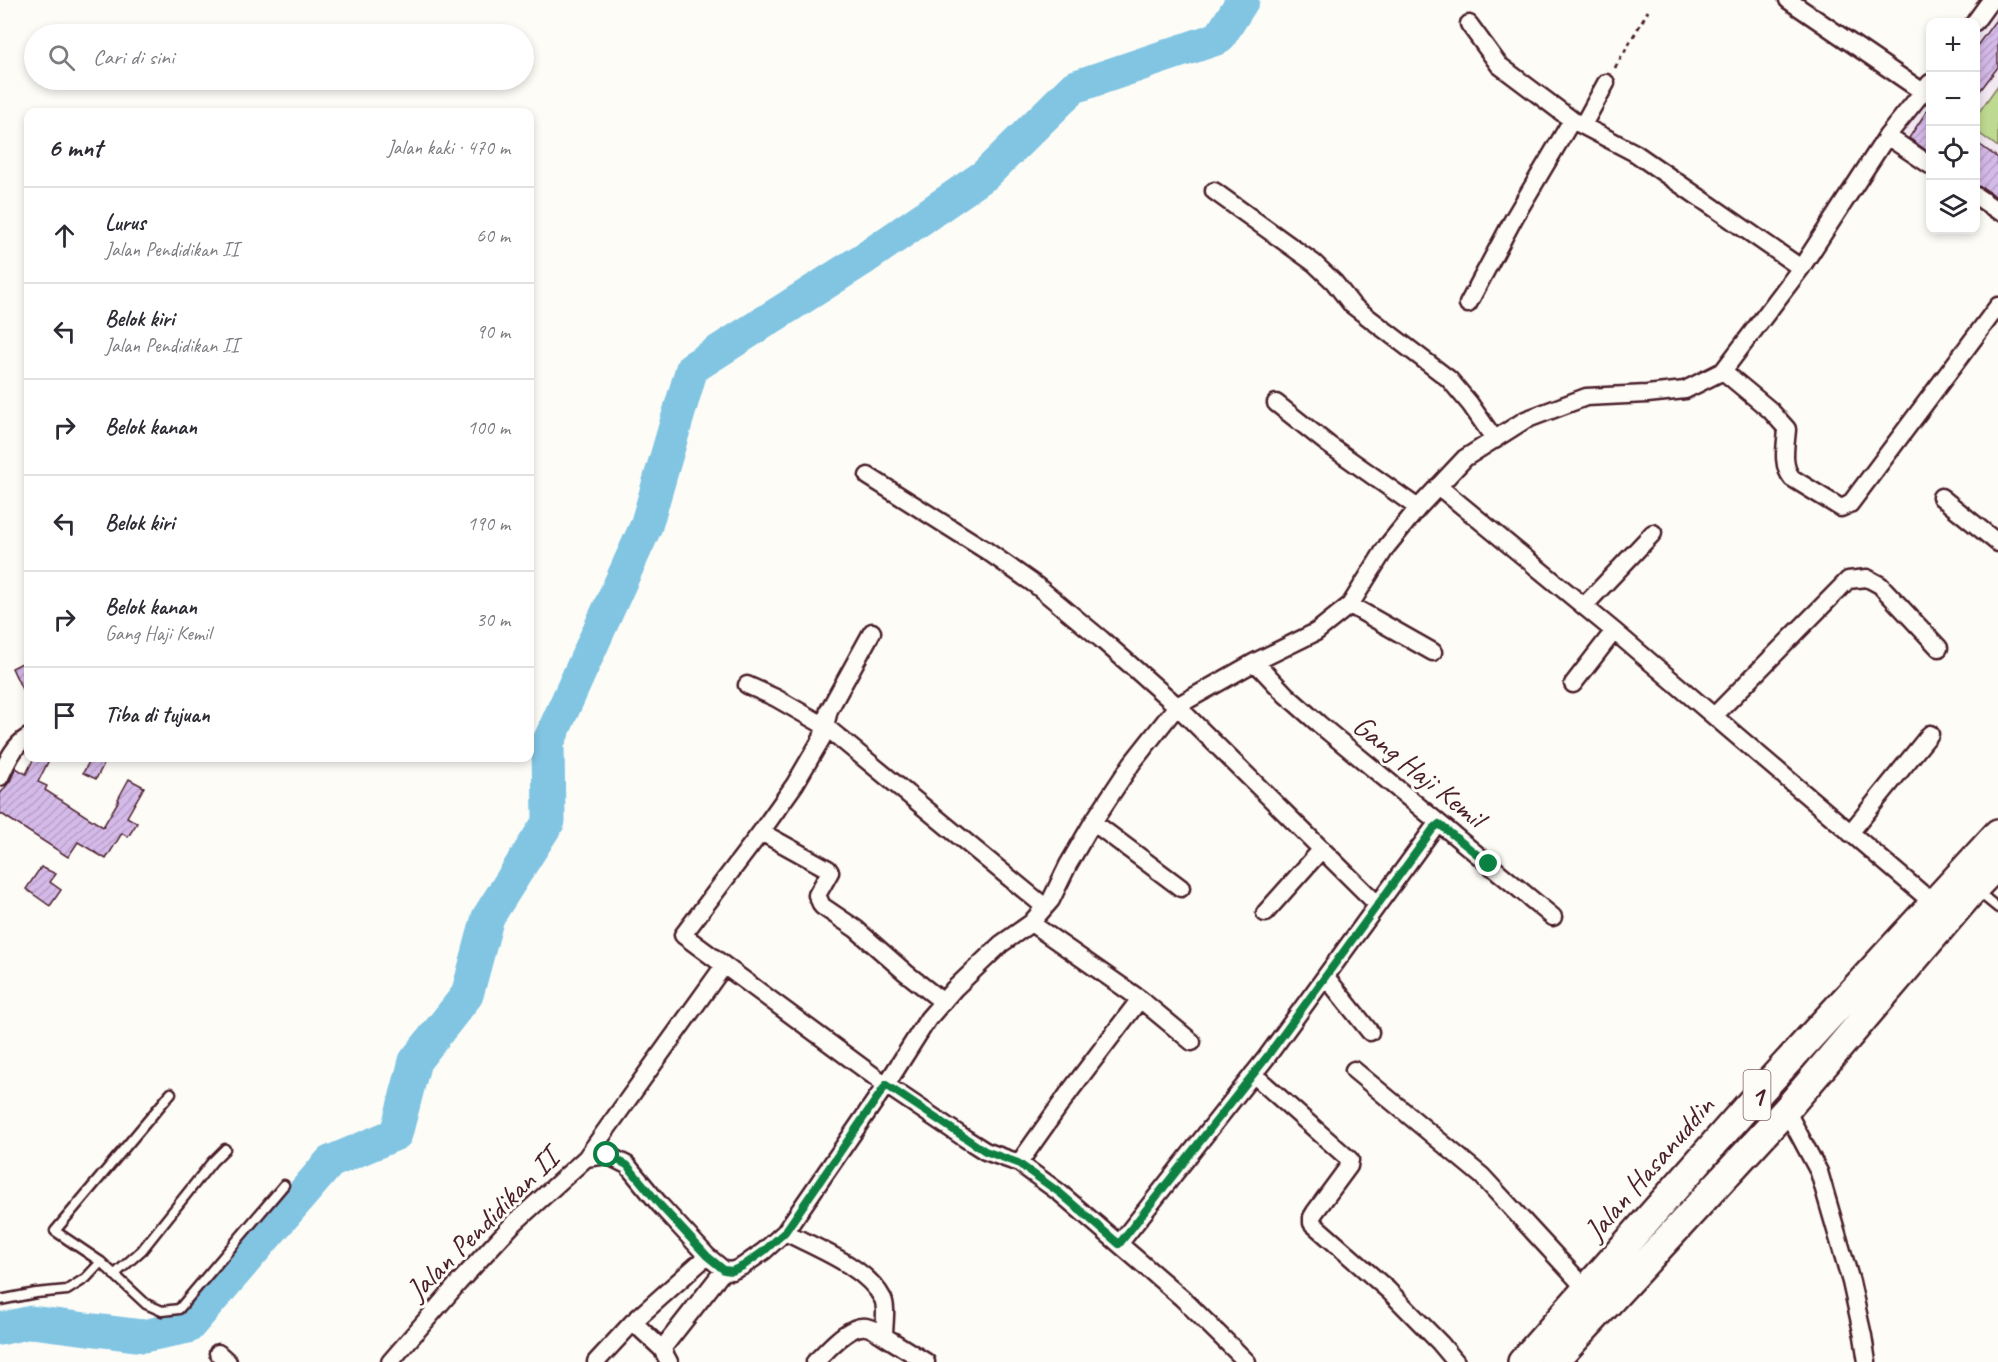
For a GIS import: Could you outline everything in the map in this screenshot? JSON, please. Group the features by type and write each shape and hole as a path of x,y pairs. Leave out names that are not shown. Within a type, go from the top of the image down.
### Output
{"highway":[{"name":"Jalan Hasanuddin","path":"1522,1362 1759,1093 1998,833"},
{"name":"Jalan Hasanuddin","path":"1554,1362 1786,1110 1974,889 1998,864"}],"street":[{"path":"1788,0 1926,87"},
{"path":"1978,18 1991,0"},
{"path":"1469,24 1499,64 1577,122 1635,153 1801,268"},
{"path":"1468,304 1514,219 1577,122 1606,83"},
{"path":"633,1322 665,1355 724,1270 732,1271 743,1266 785,1232 886,1085 928,1019 1001,944 1031,923 1045,907 1093,822 1132,763 1177,706 1255,662 1316,632 1350,605 1387,546 1438,486 1465,458 1525,420 1586,397 1685,390 1724,371 1801,268 1887,136 1926,89"},
{"path":"1887,136 1926,162"},
{"path":"1214,191 1314,263 1334,282 1352,305 1449,379 1496,440"},
{"path":"1980,199 1998,211"},
{"path":"1724,371 1770,410 1787,429 1785,461 1792,478 1841,508 1850,504 1998,306"},
{"path":"1276,403 1329,445 1418,508"},
{"path":"868,476 987,551 1037,586 1177,706 1377,904"},
{"path":"1438,486 1614,631 1933,903"},
{"path":"1941,497 1998,543"},
{"path":"1584,606 1653,533"},
{"path":"1714,716 1848,580 1867,578 1880,585 1939,648"},
{"path":"1350,605 1432,652"},
{"path":"1573,684 1614,631"},
{"path":"872,632 829,710 822,738 795,784 682,935 886,1085 985,1151 1018,1163 1060,1193 1182,1298 1247,1362"},
{"name":"Gang Haji Kemil","path":"1255,662 1294,702 1553,917"},
{"path":"747,685 776,698 825,726 1045,907"},
{"path":"1850,833 1930,734"},
{"path":"0,777 14,750 24,740"},
{"path":"1093,822 1181,888"},
{"path":"1119,1244 1253,1074 1326,977 1377,904 1439,824"},
{"path":"761,832 828,869 829,876 817,895 822,906 856,930 906,974 943,1002"},
{"path":"1265,913 1322,849"},
{"path":"1031,923 1140,999 1192,1042"},
{"path":"586,1158 723,967"},
{"path":"1326,977 1370,1032"},
{"path":"1018,1163 1140,999"},
{"path":"1354,1070 1482,1176 1587,1290"},
{"path":"1253,1074 1350,1160 1349,1166 1315,1212 1312,1223 1388,1290 1456,1362"},
{"path":"1786,1110 1820,1172 1851,1282 1867,1362"},
{"name":"Jalan Pendidikan II","path":"390,1362 512,1225 586,1158 607,1155 627,1165 707,1256 724,1270"},
{"path":"785,1232 842,1261 872,1283 884,1301 884,1336"},
{"path":"596,1362 633,1322 707,1256"},
{"path":"815,1362 836,1341 856,1327 868,1327 926,1362"}],"lane":[{"path":"1974,889 1998,908"},
{"path":"171,1093 55,1231 100,1262 146,1304 162,1311 179,1309 284,1185"},
{"path":"114,1275 142,1250 225,1149"},
{"path":"0,1300 67,1290 86,1278 100,1262"}],"path":[{"path":"1606,83 1648,11"}],"shaded area":[{"path":"1998,0 1998,207 1980,195 1980,25"},
{"path":"1926,98 1926,158 1897,138"}],"green space":[{"path":"1998,85 1998,147 1980,134 1980,110"}],"building":[{"path":"1998,17 1998,67 1980,91 1980,72 1980,42"},
{"path":"1926,112 1926,150 1909,138"},
{"path":"1980,145 1998,158 1998,198 1980,187"},
{"path":"24,662 24,694 12,668"},
{"path":"32,762 48,762 38,782 47,786 45,790 103,827 129,779 144,787 127,817 137,823 128,837 122,833 106,859 78,842 68,857 0,813 0,794 16,768 26,774"},
{"path":"89,762 105,762 96,779 83,773"},
{"path":"41,867 56,874 50,882 61,890 50,906 26,889"}],"waterway":[{"path":"0,1329 31,1322 143,1336 188,1327 330,1162 396,1134 415,1061 467,995 488,917 549,821 548,743 646,526 692,368 865,258 985,175 1074,87 1219,38 1243,0"}],"route":[{"path":"607,1155 627,1165 707,1256 724,1270 732,1271 764,1251 785,1232 886,1085 985,1151 1018,1163 1060,1193 1119,1244 1266,1058 1433,829 1439,824 1489,864"}]}
